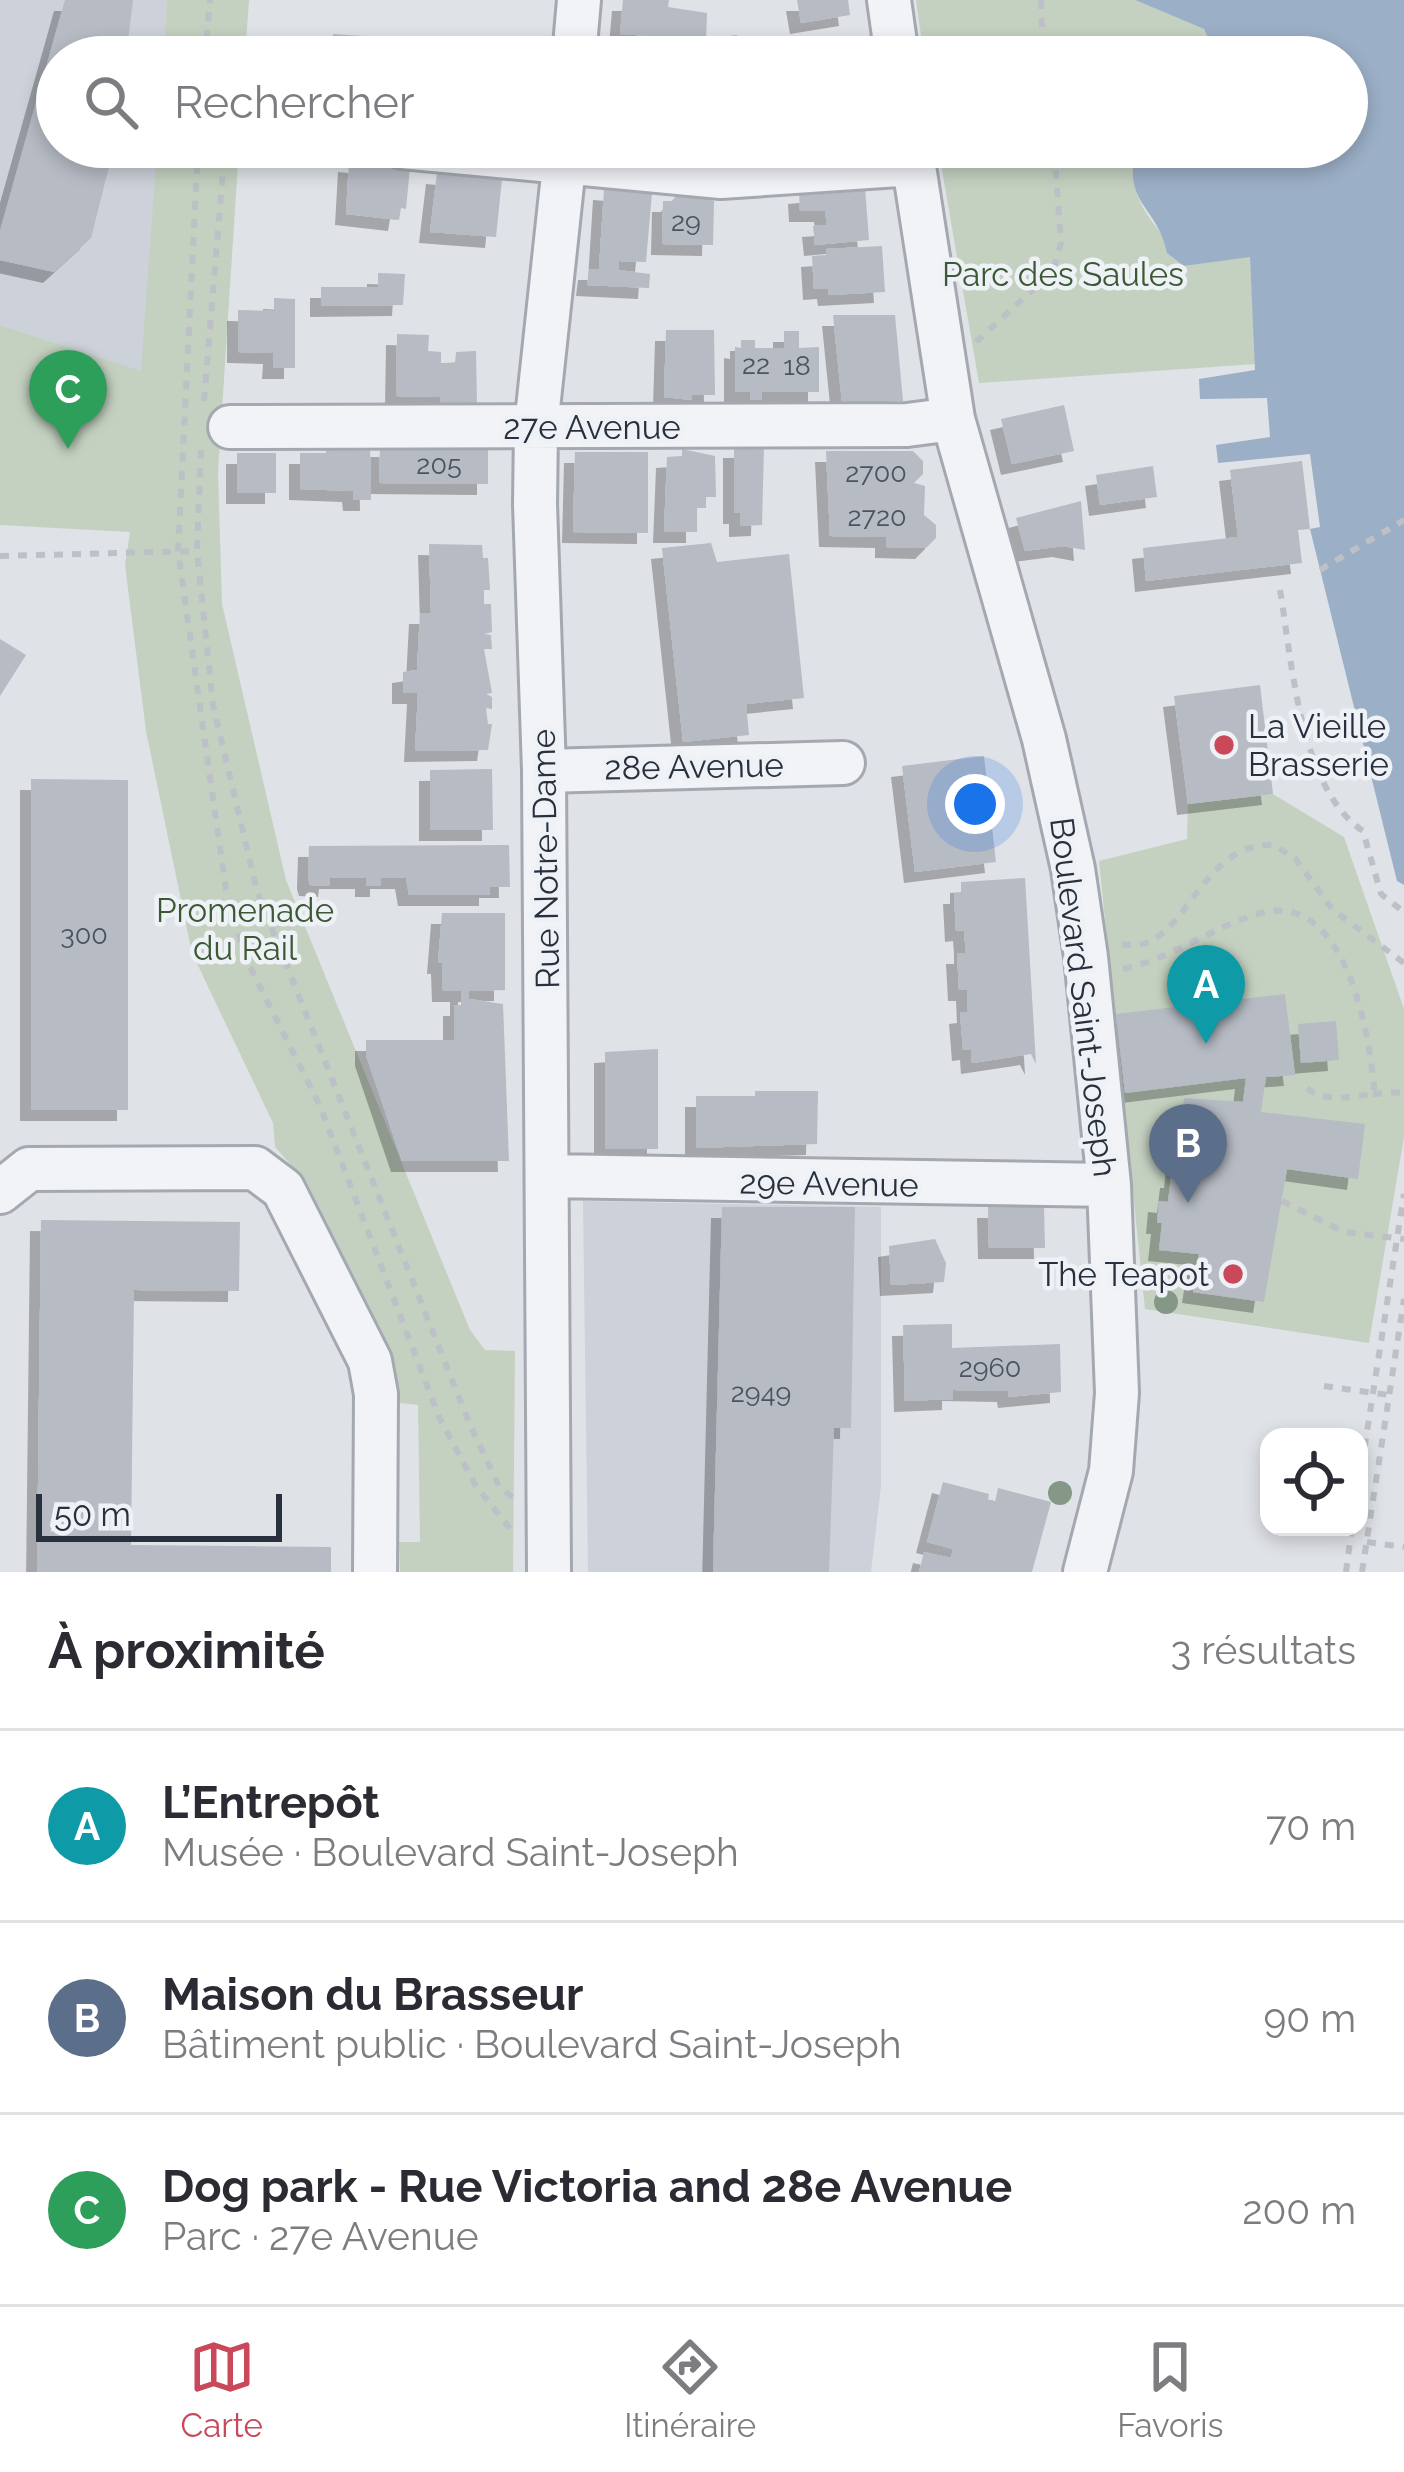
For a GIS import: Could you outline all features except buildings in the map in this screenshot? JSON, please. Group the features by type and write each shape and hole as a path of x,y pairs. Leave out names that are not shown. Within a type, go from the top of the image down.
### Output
{"street":[{"path":"576,36 579,0"},
{"path":"889,0 894,36"},
{"name":"Rue Notre-Dame","path":"549,1572 549,1176 536,428 565,168"},
{"path":"662,168 721,176 797,168"},
{"name":"Boulevard Saint-Joseph","path":"914,168 953,418 1044,739 1073,869 1109,1185 1116,1429 1085,1572"},
{"name":"27e Avenue","path":"211,427 907,425 953,418"},
{"name":"28e Avenue","path":"544,771 843,763"},
{"path":"0,1192 29,1169 255,1168 284,1189 370,1361 376,1394 375,1572"},
{"name":"29e Avenue","path":"549,1176 1109,1185"}],"path":[{"path":"207,36 210,0"},
{"path":"1041,0 1042,36"},
{"path":"197,168 178,551 220,857 245,957 320,1106 439,1417 476,1486 517,1534"},
{"path":"224,168 211,427 197,550 213,705 257,891 470,1425 499,1486 516,1501"},
{"path":"970,356 985,331 1043,285 1053,271 1062,216 1056,168"},
{"path":"1320,570 1404,520"},
{"path":"0,556 197,550"},
{"path":"1280,590 1301,725 1343,817 1364,831 1381,894 1404,912"},
{"path":"1113,938 1132,946 1153,942 1232,853 1274,844 1295,858 1332,909 1404,963"},
{"path":"1108,972 1180,952 1260,913 1304,916 1327,937 1347,970 1365,1021 1373,1094"},
{"path":"1302,1084 1321,1097 1404,1092"},
{"path":"1368,1428 1404,1194"},
{"path":"1282,1201 1344,1232 1400,1239"},
{"path":"1362,1572 1404,1299"},
{"path":"1324,1386 1390,1395"},
{"path":"1346,1572 1351,1536"},
{"path":"1367,1542 1404,1547"}],"shaded area":[{"path":"0,0 167,0 164,36 36,36 36,168 156,168 142,372 0,325"},
{"path":"583,1201 881,1207 881,1486 871,1572 588,1572"}],"green space":[{"path":"167,0 249,0 246,36 164,36"},
{"path":"916,0 1135,0 1204,29 1207,36 921,36"},
{"name":"Promenade du Rail","path":"156,168 238,168 218,472 222,604 286,880 470,1330 485,1350 515,1351 513,1572 400,1572 399,1542 420,1542 418,1405 392,1402 390,1369 291,1165 275,1147 273,1123 192,953 146,731 125,565 130,532 0,525 0,325 141,371"},
{"name":"Parc des Saules","path":"942,168 1134,168 1138,198 1185,266 1250,256 1256,364 979,383"},
{"path":"1273,794 1344,837 1404,1009 1404,1137 1369,1343 1145,1309 1099,861 1187,839 1188,804"}],"water":[{"path":"1135,0 1404,0 1404,885 1397,881 1310,529 1320,527 1310,454 1218,463 1216,445 1270,437 1267,398 1200,399 1199,379 1255,370 1250,257 1184,266 1167,253 1137,194 1133,168 1368,168 1368,36 1207,36 1204,29"}],"place":[{"name":"Dog park - Rue Victoria and 28e Avenue","path":"68,449"},
{"name":"La Vieille Brasserie","path":"1224,745"},
{"name":"L’Entrepôt","path":"1206,1044"},
{"name":"Maison du Brasseur","path":"1188,1203"},
{"name":"The Teapot","path":"1233,1274"}]}
